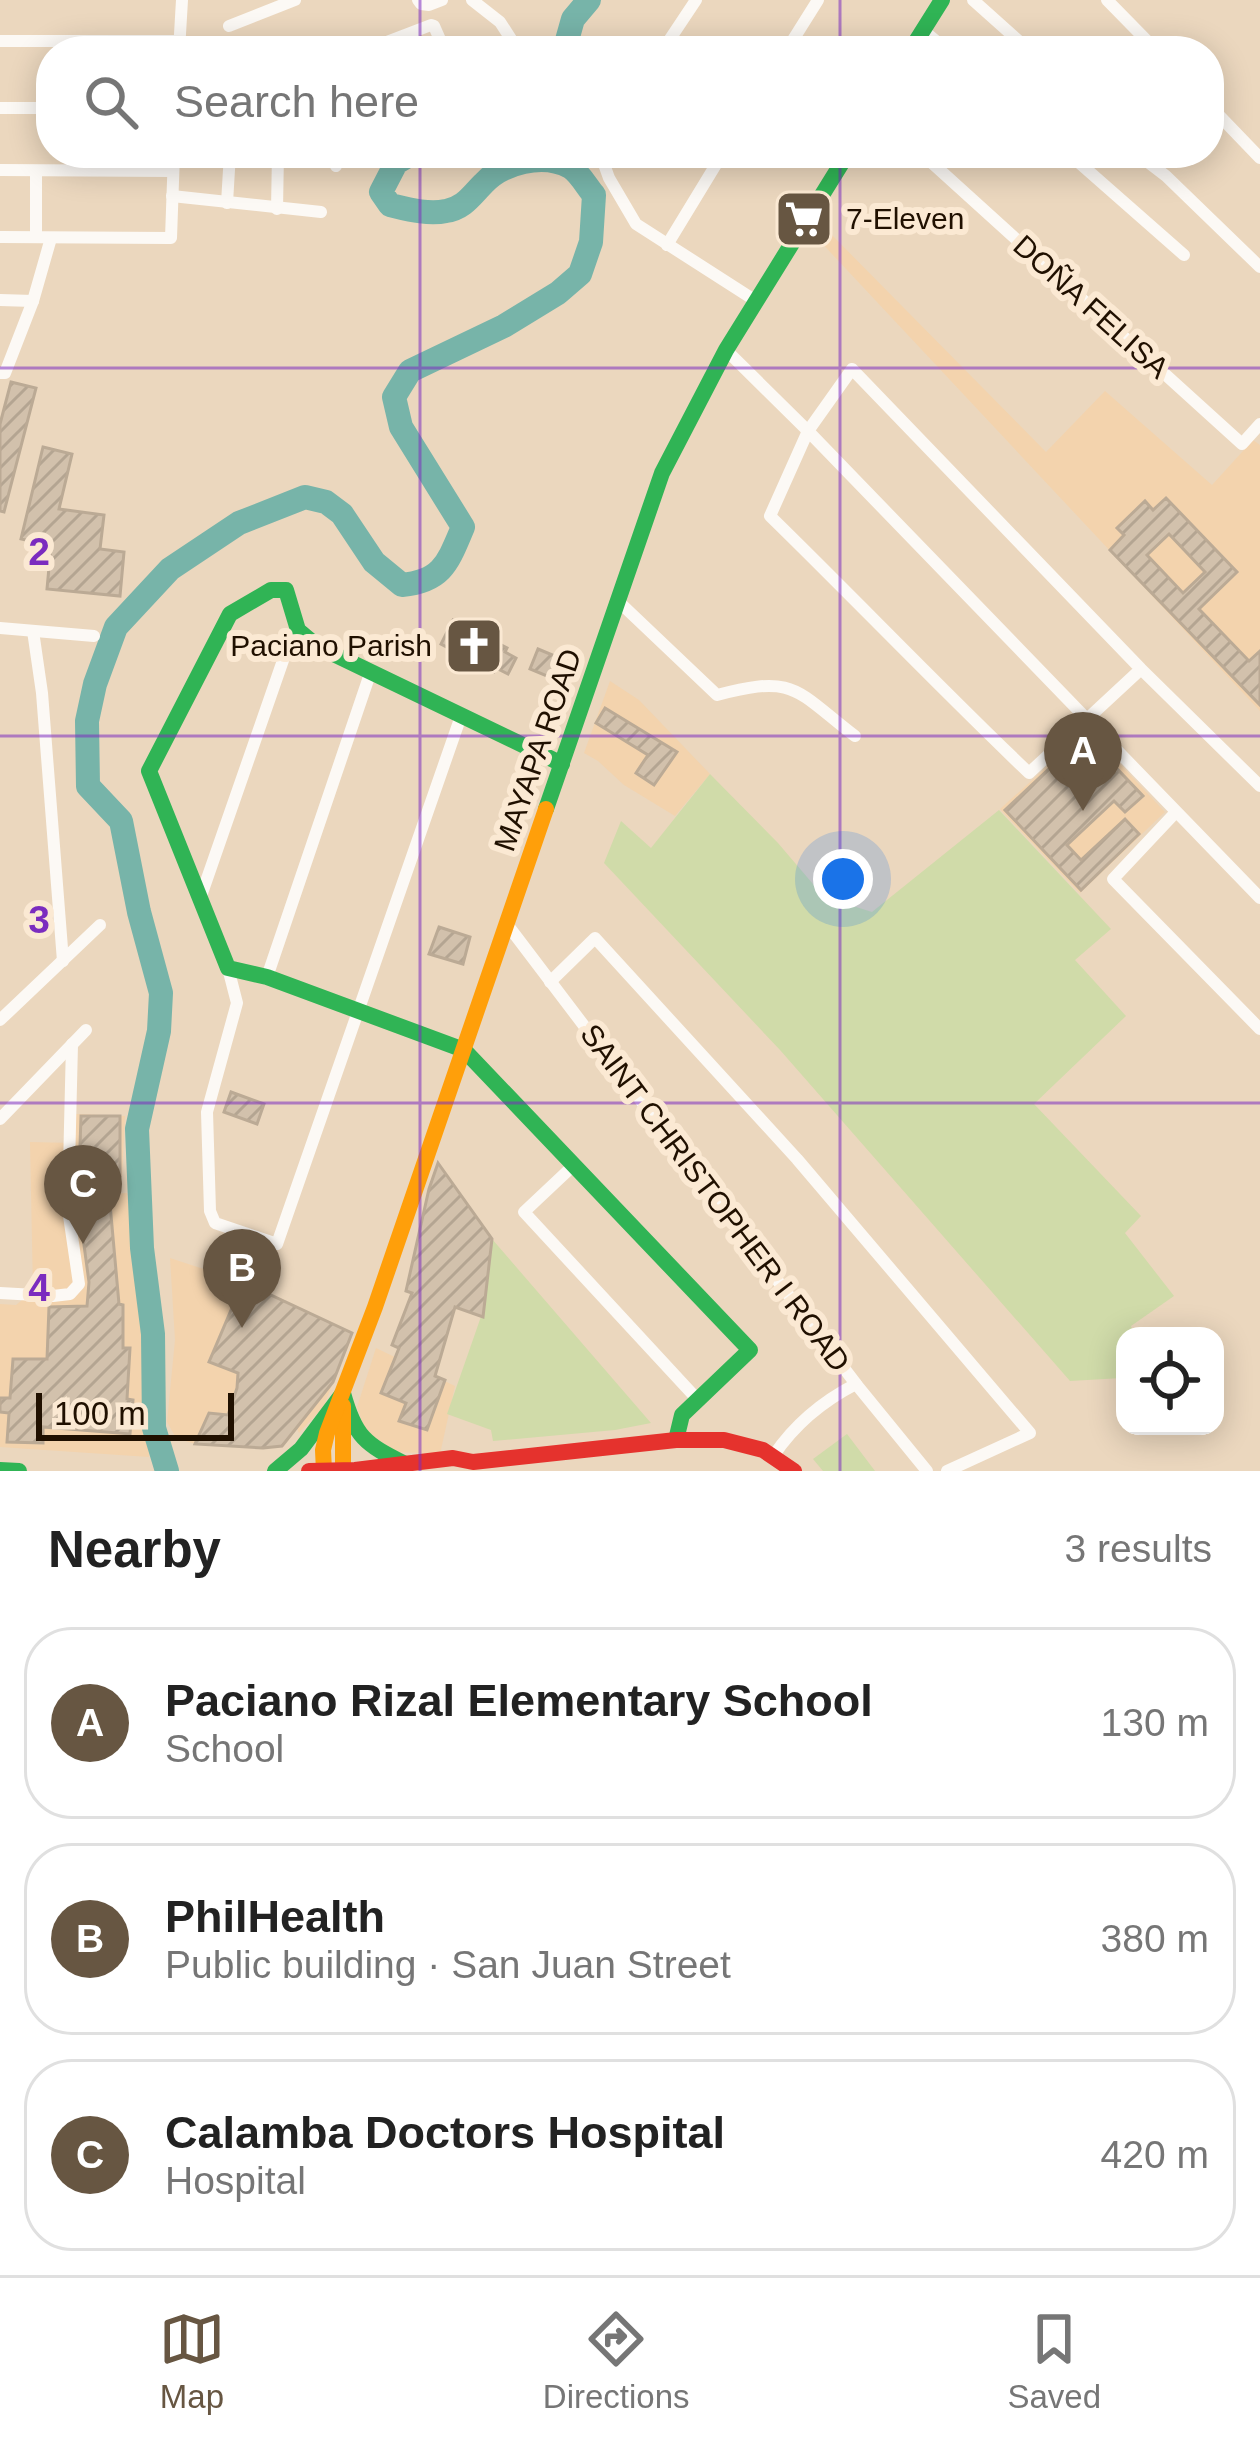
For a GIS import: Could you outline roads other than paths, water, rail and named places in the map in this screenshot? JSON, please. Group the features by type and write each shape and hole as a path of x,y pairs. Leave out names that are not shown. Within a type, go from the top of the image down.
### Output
{"main road":[{"path":"919,36 942,0"},
{"name":"MAYAPA ROAD","path":"324,1471 325,1441 662,473 726,350 839,168"},
{"path":"562,764 317,646 298,630 286,590 271,590 230,614 149,771 228,968 267,977 464,1050 750,1350 682,1414 676,1440"},
{"path":"343,1393 358,1438 405,1464"},
{"path":"275,1471 307,1442 343,1393"},
{"name":"MAYAPA ROAD","path":"343,1393 343,1471"},
{"path":"309,1471 453,1458 466,1467 676,1440 724,1440 774,1455 794,1471"},
{"path":"0,1470 19,1471"}],"street":[{"path":"180,36 182,0"},
{"path":"229,26 257,8 295,0"},
{"path":"418,0 429,5 442,0"},
{"path":"472,0 510,36"},
{"path":"672,36 696,0"},
{"path":"795,36 818,0"},
{"path":"974,0 1014,36"},
{"path":"1108,0 1142,36"},
{"path":"411,36 431,25 438,36"},
{"path":"923,30 930,36"},
{"path":"0,41 36,42"},
{"path":"0,108 36,108"},
{"path":"1224,121 1260,158"},
{"path":"0,237 171,238 173,168"},
{"path":"227,203 229,168"},
{"path":"277,209 278,168"},
{"path":"605,168 636,224 756,301"},
{"path":"667,244 714,168"},
{"name":"DOÑA FELISA","path":"938,168 1242,444 1260,424"},
{"path":"1085,168 1184,255"},
{"path":"1156,168 1260,267"},
{"path":"0,170 173,171"},
{"path":"36,170 36,237"},
{"path":"172,196 321,212"},
{"path":"0,373 5,374 33,301 51,238"},
{"path":"0,300 33,301"},
{"path":"726,350 1260,898"},
{"path":"1141,668 1029,773 770,516 808,431 852,370 1260,786"},
{"path":"617,600 717,695 770,684 790,686 855,736"},
{"path":"0,628 94,636"},
{"path":"202,896 272,688 298,630"},
{"path":"33,631 63,961"},
{"path":"267,977 371,671"},
{"path":"228,968 237,1003 207,1112 211,1211 215,1223 277,1244 461,716"},
{"path":"1176,812 1113,879 1260,1029"},
{"name":"SAINT CHRISTOPHER I ROAD","path":"506,923 926,1471"},
{"path":"0,1020 100,925"},
{"path":"550,982 595,938 797,1159 1030,1433 947,1471"},
{"path":"0,1119 86,1030"},
{"path":"0,1293 53,1296 70,1294 79,1284 68,1209 72,1044"},
{"path":"575,1164 524,1212 697,1399"},
{"path":"774,1455 812,1413 856,1384"}],"waterway":[{"path":"568,36 573,19 589,0"},
{"path":"393,168 381,192 390,205 439,212 467,201 507,168"},
{"path":"167,1471 154,1428 153,1334 142,1248 137,1129 159,1031 161,993 121,821 88,786 87,721 95,684 116,627 170,569 239,523 305,497 326,502 342,514 374,562 402,585 427,579 442,568 463,527 401,427 394,397 410,371 504,326 580,274 591,242 594,195 571,168"}],"place":[{"name":"7-Eleven","path":"804,219"},
{"name":"Paciano Parish","path":"474,646"},
{"name":"Paciano Rizal Elementary School","path":"1083,811"},
{"name":"Calamba Doctors Hospital","path":"83,1244"},
{"name":"PhilHealth","path":"242,1328"}]}
